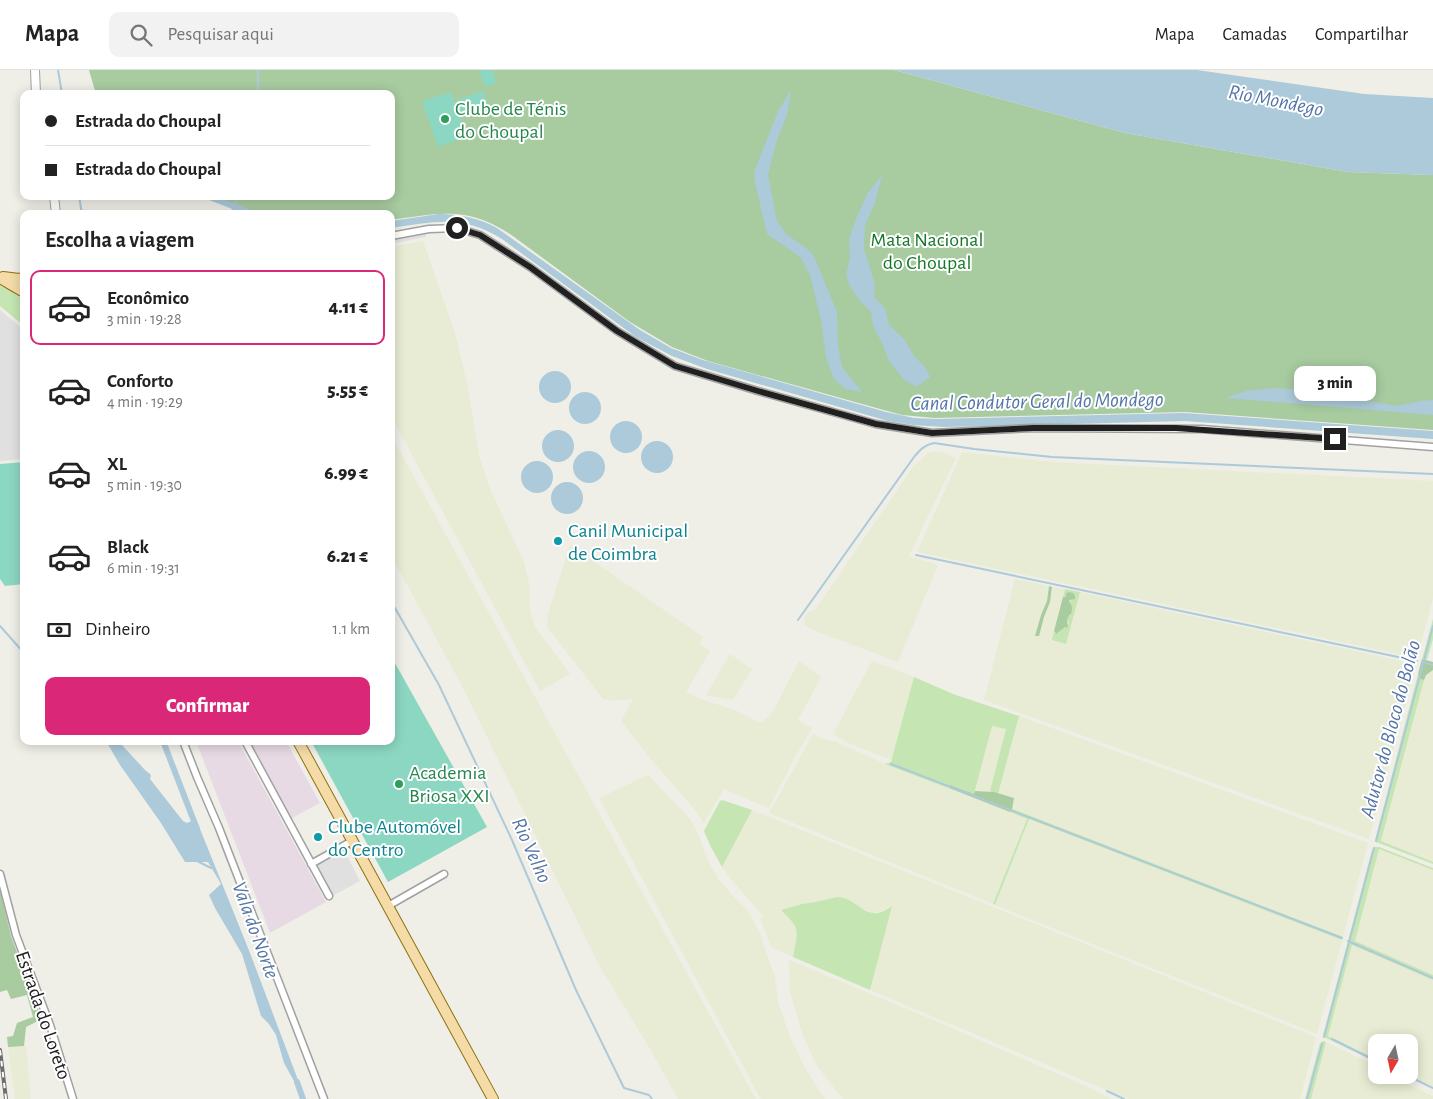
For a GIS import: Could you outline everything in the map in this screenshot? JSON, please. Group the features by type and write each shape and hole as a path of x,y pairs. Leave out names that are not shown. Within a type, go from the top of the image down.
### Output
{"main road":[{"path":"0,277 20,279"},
{"path":"0,277 20,290"},
{"path":"300,745 492,1099"}],"street":[{"path":"34,70 36,90"},
{"path":"395,235 429,229 457,228 480,235 530,267 617,331 675,366 876,424 932,433 1033,428 1201,429 1433,447"},
{"path":"185,745 226,845 324,1099"},
{"path":"246,745 328,896"},
{"path":"311,864 352,841"},
{"name":"Estrada do Loreto","path":"0,874 16,934 50,1025 73,1099"},
{"path":"388,906 444,874"}],"shaded area":[{"path":"425,233 426,237 395,243 395,238"},
{"path":"0,310 20,327 20,459 0,461"},
{"path":"198,745 240,745 326,902 270,933"},
{"path":"251,745 288,745 320,803 290,819"},
{"path":"345,852 360,881 332,896 316,866"}],"green space":[{"name":"Mata Nacional do Choupal","path":"89,70 894,70 1125,133 1348,172 1433,175 1433,430 1185,412 935,418 902,415 708,361 672,347 630,322 510,234 480,219 466,215 438,214 395,219 395,210 247,210 223,200 395,200 395,90 95,90"},
{"path":"479,70 492,70 497,83 485,87"},
{"path":"483,91 489,107 462,116 457,100"},
{"name":"Clube de Ténis do Choupal","path":"451,92 467,137 438,147 422,101"},
{"path":"423,241 455,333 467,383 479,456 490,489 524,562 530,588 530,611 535,627 570,674 540,691 395,423 395,246"},
{"path":"0,286 14,291 20,297 20,323 0,306"},
{"path":"395,442 756,1099 678,1099 599,965 463,688 395,562"},
{"path":"940,451 956,458 909,556 938,565 898,662 805,626 804,617 808,612 815,610 913,467 928,453"},
{"path":"962,452 1052,462 1433,481 1433,598 1417,658 917,552"},
{"path":"20,462 20,584 5,586 0,579 0,464"},
{"path":"570,545 703,637 700,644 710,651 686,692 706,701 735,710 760,723 769,716 776,706 799,661 821,677 798,720 812,728 769,808 724,789 704,823 621,721 633,699 614,701 603,699 548,628 548,614"},
{"path":"1015,579 1049,586 1047,601 1035,635 1038,636 1052,587 1065,589 1052,640 1066,643 1080,592 1416,664 1369,839 984,700"},
{"path":"1049,586 1052,587 1050,602 1039,636 1035,636 1047,601"},
{"path":"1065,589 1080,592 1066,644 1052,640 1054,631 1055,634 1065,627 1067,628 1069,623 1067,620 1069,602 1073,599 1067,596 1063,597"},
{"path":"1068,592 1073,593 1075,599 1069,602 1072,609 1067,620 1068,626 1056,634 1054,631 1063,597 1066,597"},
{"path":"1433,619 1433,639 1427,660 1422,659"},
{"path":"730,654 752,669 733,700 706,695"},
{"path":"1422,659 1433,662 1433,670 1426,675 1424,680 1420,679 1418,674"},
{"path":"872,661 914,677 892,760 848,743 833,734"},
{"name":"Academia Briosa XXI","path":"395,663 487,827 388,882 313,745 395,745"},
{"path":"1433,670 1433,862 1381,842 1424,680 1426,675"},
{"path":"1418,674 1420,679 1424,680 1381,841 1433,862 1433,864 1375,840"},
{"path":"914,677 953,694 1019,716 998,794 990,791 1006,729 992,726 974,794 950,785 948,788 885,764 891,762"},
{"path":"1019,716 1368,843 1343,937 1013,809 1014,798 998,794"},
{"path":"992,725 1006,729 990,791 979,792 975,791"},
{"path":"813,734 885,764 1027,818 993,904 769,813"},
{"path":"648,775 691,820 709,863 719,880 748,911 759,931 775,977 778,1002 790,1037 806,1070 825,1099 761,1099 759,1096 599,798"},
{"path":"950,785 974,794 975,791 994,792 1014,798 1012,810 1010,812 949,788"},
{"path":"722,800 752,810 722,867 704,831"},
{"path":"1013,809 1343,937 1342,940 1029,819 995,905 993,904 1027,819 1010,812"},
{"path":"752,810 1316,1037 1300,1099 1128,1099 870,990 891,906 880,912 871,912 860,908 849,900 837,897 781,910 794,922 797,934 793,957 771,947 760,918 763,916 722,867"},
{"path":"1029,819 1342,940 1317,1034 995,905"},
{"path":"1375,847 1379,847 1433,868 1433,870 1379,849 1355,941 1433,975 1433,980 1352,945 1328,1036 1368,1055 1368,1058 1323,1035 1372,850"},
{"path":"1379,849 1433,870 1433,975 1354,941"},
{"path":"0,890 11,936 42,1019 26,1027 24,1046 8,1047 7,1037 13,1036 17,1023 33,1017 27,995 11,999 7,990 0,992"},
{"path":"837,897 845,898 869,912 875,913 892,906 870,990 793,957 797,935 795,926 781,910"},
{"path":"1352,945 1433,980 1433,1087 1418,1080 1418,1034 1368,1034 1368,1055 1328,1036"},
{"path":"789,960 931,1019 1112,1099 843,1099 817,1066 802,1033 790,992"},
{"path":"1326,1042 1368,1062 1368,1084 1408,1084 1433,1096 1433,1099 1311,1099"},
{"path":"1326,1042 1311,1099 1305,1099 1320,1043"},
{"path":"26,1046 31,1099 15,1099 8,1047"}],"water":[{"name":"Rio Mondego","path":"894,70 1197,70 1364,94 1433,98 1433,175 1348,172 1125,133"},
{"path":"791,90 787,115 777,140 768,175 777,221 786,234 814,256 837,312 838,346 842,367 862,392 845,389 834,379 826,357 821,320 810,275 800,257 767,234 755,183 754,172 778,111"},
{"path":"882,175 875,203 865,225 864,249 875,284 874,297 885,308 889,325 905,340 914,356 925,367 930,377 917,387 904,380 889,361 873,326 871,312 859,300 850,286 846,275 850,257 849,239 856,219 867,194"},
{"name":"Canal Condutor Geral do Mondego","path":"439,214 469,217 483,222 497,228 640,330 671,348 703,360 886,412 914,418 1184,413 1433,431 1433,439 1185,421 943,427 888,421 707,369 672,356 636,337 502,239 488,231 461,223 448,222 395,227 395,220"},
{"path":"555,371 561,372 566,376 570,381 570,393 566,398 561,402 555,403 549,402 544,398 540,393 539,387 540,381 544,376 549,372"},
{"path":"1272,388 1293,389 1313,394 1397,406 1433,400 1433,415 1226,398 1246,391"},
{"path":"585,392 591,393 596,397 600,402 600,414 596,419 591,423 585,424 579,423 574,419 570,414 569,408 570,402 574,397 579,393"},
{"path":"626,421 632,422 637,426 641,431 641,443 637,448 632,452 626,453 620,452 615,448 611,443 610,437 611,431 615,426 620,422"},
{"path":"558,430 569,435 574,446 569,457 558,462 547,457 542,446 547,435"},
{"path":"657,441 663,442 668,446 672,451 672,463 668,468 663,472 657,473 651,472 646,468 642,463 641,457 642,451 646,446 651,442"},
{"path":"589,451 600,456 605,467 600,478 589,483 578,478 573,467 578,456"},
{"path":"537,461 548,466 553,477 548,488 537,493 526,488 521,477 526,466"},
{"path":"567,482 578,487 583,498 578,509 567,514 556,509 551,498 556,487"},
{"path":"108,745 122,745 151,775 150,779 183,821 187,823 196,819 250,953 298,1080 294,1081 284,1063 276,1035 261,1016 242,954 209,895 221,884 208,862 185,862 161,823 120,765"}],"waterway":[{"path":"58,70 61,90"},
{"path":"258,70 258,90"},
{"path":"80,200 81,210"},
{"name":"Canal Condutor Geral do Mondego","path":"217,200 243,210"},
{"name":"Canal Condutor Geral do Mondego","path":"233,210 236,200"},
{"path":"798,620 914,457 925,446 934,443 1052,457 1433,474"},
{"path":"916,555 1417,661"},
{"name":"Rio Velho","path":"395,608 439,685 512,840 576,990 624,1088 649,1095 652,1099"},
{"name":"Vala do Norte","path":"0,626 20,648"},
{"name":"Adutor do Bloco do Bolão","path":"1376,841 1433,626"},
{"path":"1422,662 1433,665"},
{"path":"165,745 197,829"},
{"path":"891,764 1342,938"},
{"name":"Adutor do Bloco do Bolão","path":"1324,1037 1374,848"},
{"name":"Vala do Norte","path":"197,861 211,868"},
{"path":"1348,941 1433,978"},
{"path":"1332,1039 1368,1057"},
{"name":"Adutor do Bloco do Bolão","path":"1307,1099 1322,1044"},
{"path":"1418,1081 1433,1088"},
{"name":"Vala do Norte","path":"297,1082 303,1099"},
{"path":"1107,1091 1124,1099"}],"railway":[{"path":"0,1050 6,1099"}],"place":[{"name":"Clube de Ténis do Choupal","path":"445,119"},
{"name":"Canil Municipal de Coimbra","path":"558,541"},
{"name":"Academia Briosa XXI","path":"399,784"},
{"name":"Clube Automóvel do Centro","path":"318,837"}],"route":[{"path":"457,228 480,235 530,267 617,331 675,366 876,424 932,433 1033,428 1176,428 1335,439"}]}
